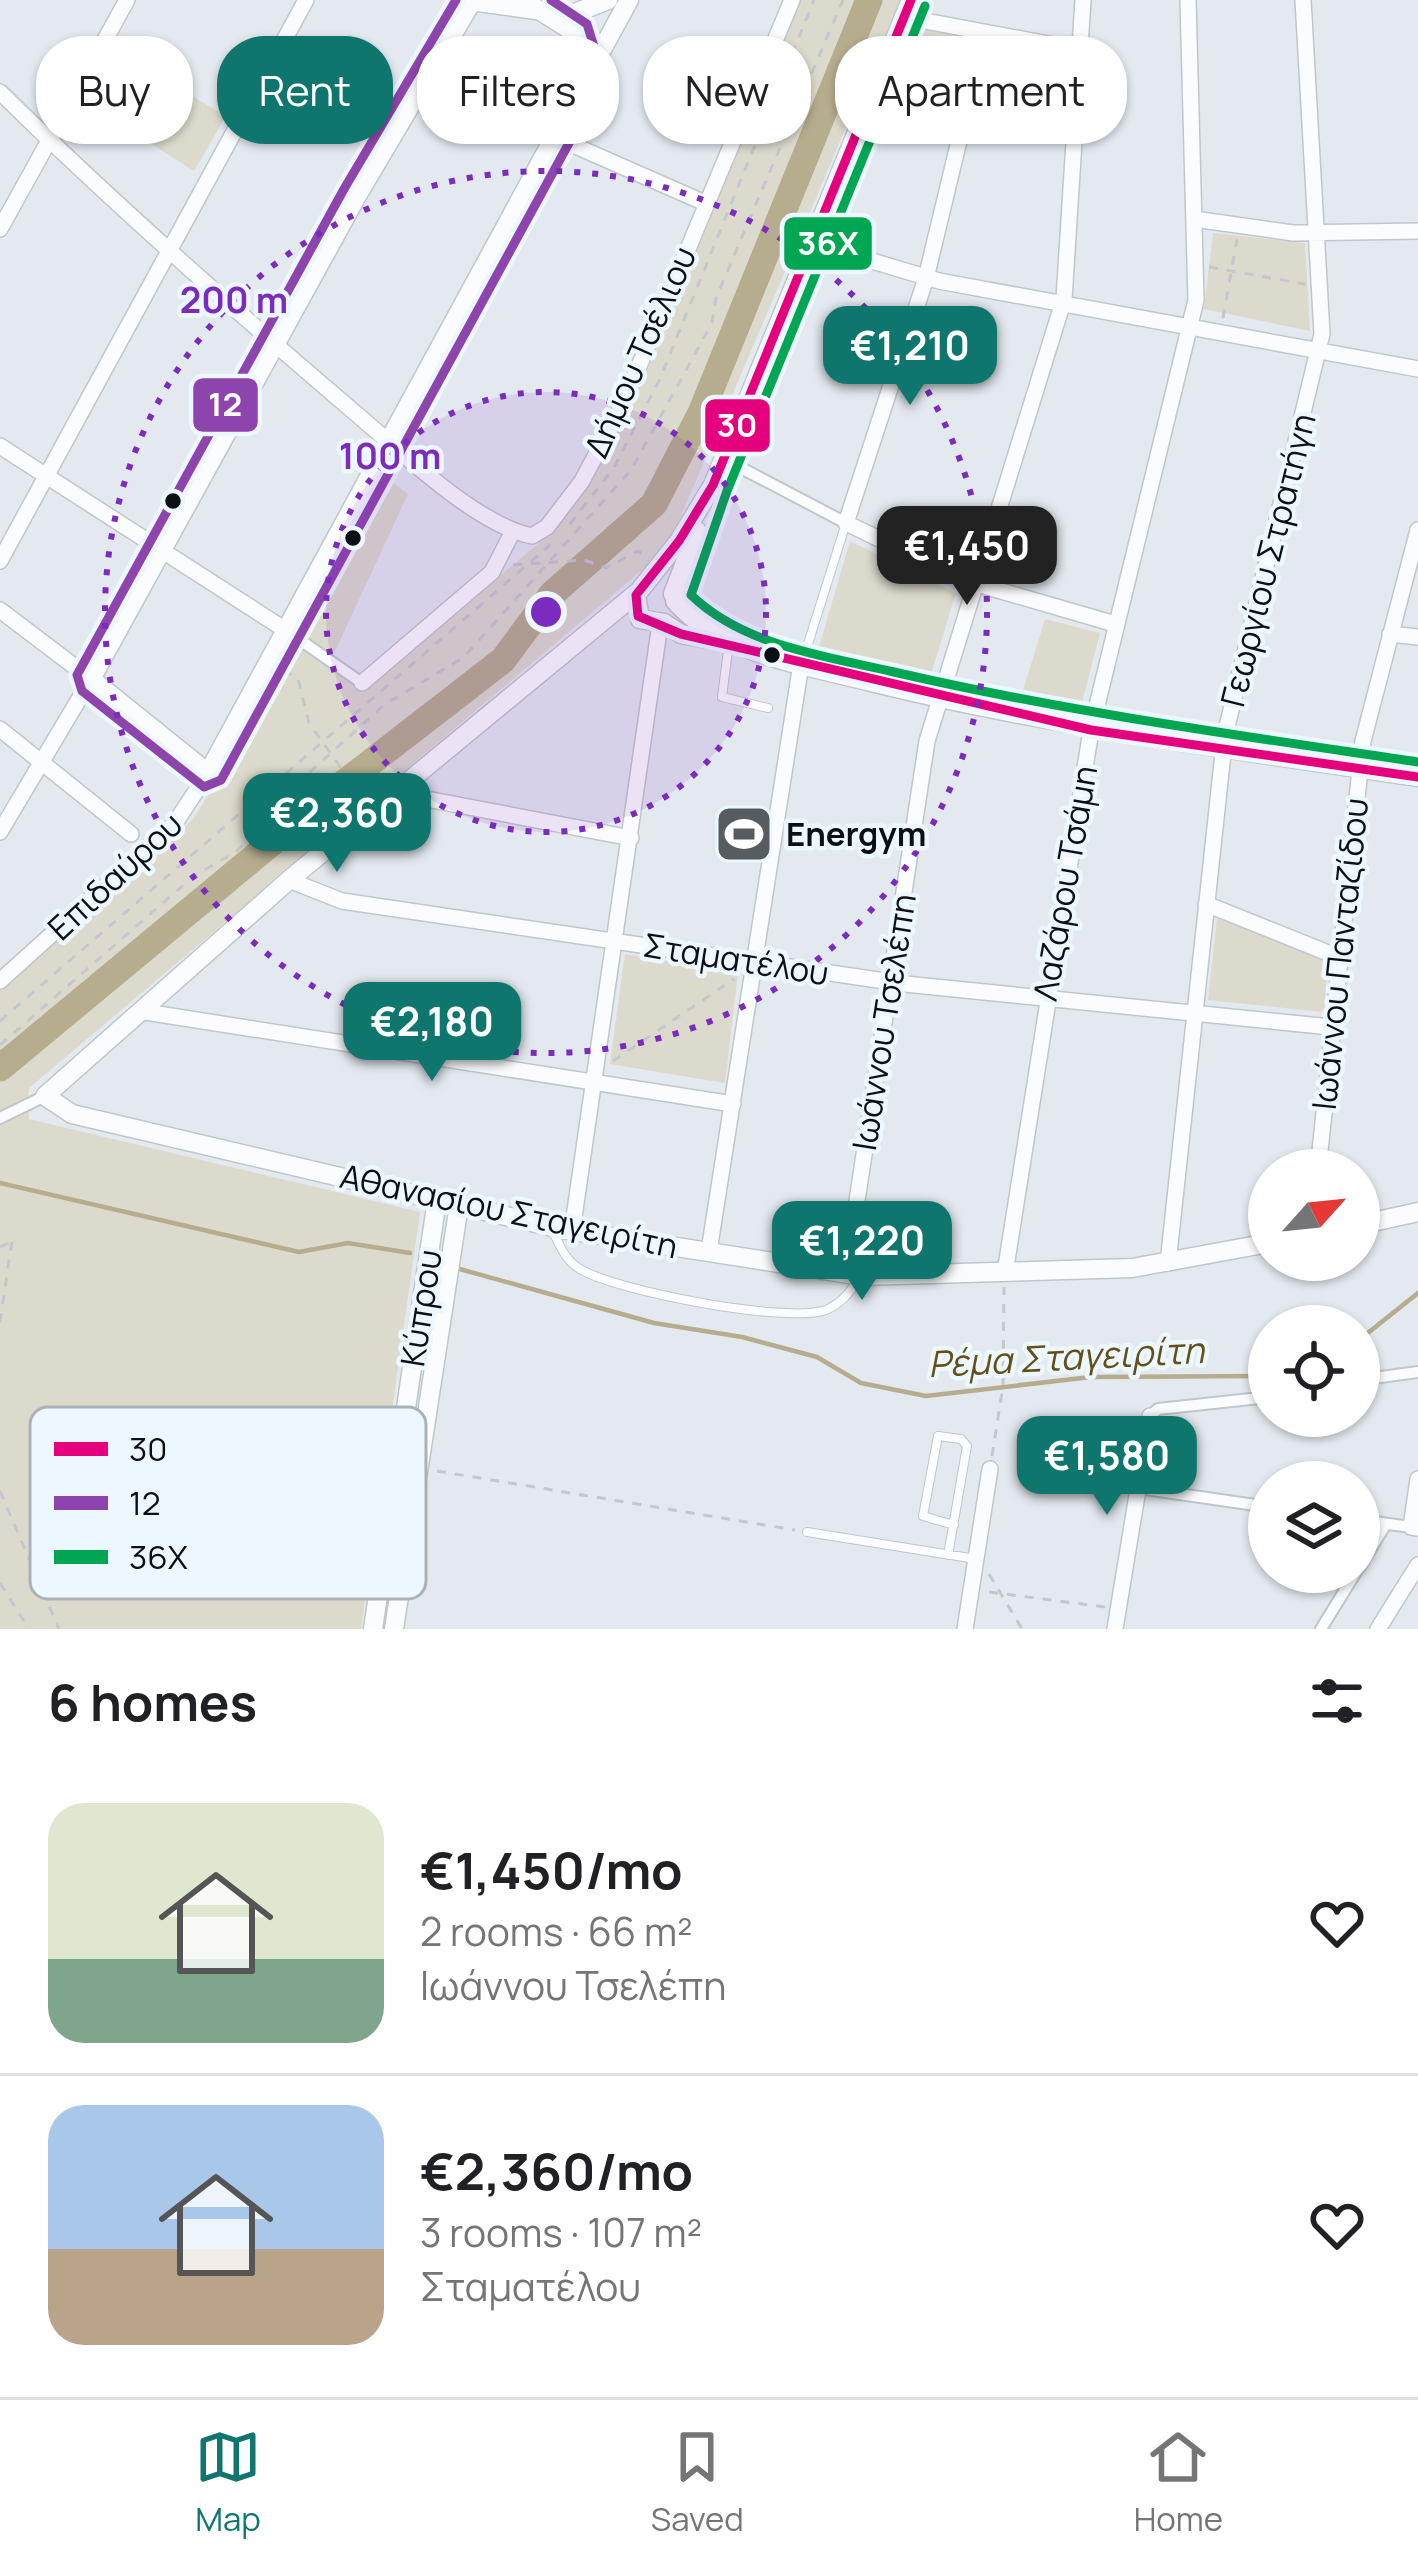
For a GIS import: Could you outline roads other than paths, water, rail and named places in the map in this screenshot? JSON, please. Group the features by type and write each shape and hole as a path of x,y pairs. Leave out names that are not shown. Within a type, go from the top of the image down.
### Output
{"street":[{"path":"107,36 127,0"},
{"path":"0,561 306,0"},
{"path":"0,832 44,763 469,0 529,5 559,19 576,36"},
{"name":"Επιδαύρου","path":"609,36 628,0"},
{"name":"Δήμου Τσέλιου","path":"513,531 532,536 542,532 593,463 624,402 793,0"},
{"name":"Ιωάννου Τσελέπη","path":"1081,36 1083,0"},
{"name":"Λαζάρου Τσάμη","path":"1005,1273 1091,730 1191,325 1198,264 1188,0"},
{"name":"Γεωργίου Στρατήγη","path":"1168,1263 1223,750 1319,352 1303,0"},
{"path":"559,19 606,1"},
{"path":"572,1231 658,624 674,597 713,485 908,9 1002,36"},
{"path":"846,523 926,278 985,33"},
{"path":"0,92 36,127"},
{"path":"0,229 45,144"},
{"path":"0,446 362,683 500,563 513,531 391,442 274,344 53,144"},
{"name":"Επιδαύρου","path":"0,981 181,818 551,144"},
{"path":"573,144 705,202"},
{"name":"Ιωάννου Τσελέπη","path":"854,1274 890,982 938,698 1063,303 1074,144"},
{"path":"1194,219 1316,233 1418,231"},
{"path":"812,243 926,278 1418,369"},
{"path":"724,459 974,583 1115,624"},
{"path":"0,1118 45,1096 289,880 639,590 713,485"},
{"name":"Ιωάννου Πανταζίδου","path":"1320,1149 1360,768 1418,530"},
{"path":"639,590 658,583 729,642"},
{"path":"639,590 634,609 681,634 729,642 938,698 1091,730 1418,776"},
{"path":"0,610 208,773"},
{"path":"602,622 658,624"},
{"path":"1390,634 1418,637"},
{"path":"710,1251 801,664"},
{"path":"0,730 149,849"},
{"path":"395,793 631,838"},
{"name":"Σταματέλου","path":"289,880 342,901 890,982 1331,1027"},
{"path":"1206,904 1338,957"},
{"path":"139,1011 595,1078 733,1104"},
{"name":"Αθανασίου Σταγειρίτη","path":"45,1096 72,1114 572,1231 854,1274 1005,1273 1168,1263 1248,1248"},
{"name":"Κύπρου","path":"406,1407 437,1200"},
{"name":"Κύπρου","path":"426,1414 459,1205"},
{"path":"1380,1220 1418,1212"},
{"path":"1380,1377 1418,1372"},
{"path":"1115,1629 1150,1416 1157,1409 1248,1399"},
{"path":"965,1629 991,1469"},
{"path":"1380,1523 1415,1527 1418,1479"},
{"path":"1138,1488 1248,1505"},
{"path":"1380,1535 1387,1524"},
{"path":"1378,1629 1418,1565"},
{"path":"1321,1629 1344,1593"},
{"name":"Κύπρου","path":"373,1629 378,1599"},
{"name":"Κύπρου","path":"394,1629 398,1599"}],"lane":[{"path":"801,664 846,523"},
{"path":"729,642 722,697 768,708"},
{"path":"550,1226 565,1256 586,1273 732,1308 809,1314 844,1300 854,1274"},
{"path":"948,1555 954,1525 967,1443 938,1436 923,1516 954,1525"},
{"path":"807,1532 976,1559"}],"waterway":[{"path":"0,1068 339,787 503,660 552,594 654,504 701,413 869,0"},
{"name":"Ρέμα Σταγειρίτη","path":"0,1183 299,1252 348,1243 410,1253"},
{"name":"Ρέμα Σταγειρίτη","path":"456,1268 654,1323 742,1337 817,1357 861,1383 926,1396 1091,1377 1248,1376"},
{"name":"Ρέμα Σταγειρίτη","path":"1380,1323 1418,1293"}],"place":[{"name":"Energym","path":"744,834"}]}
